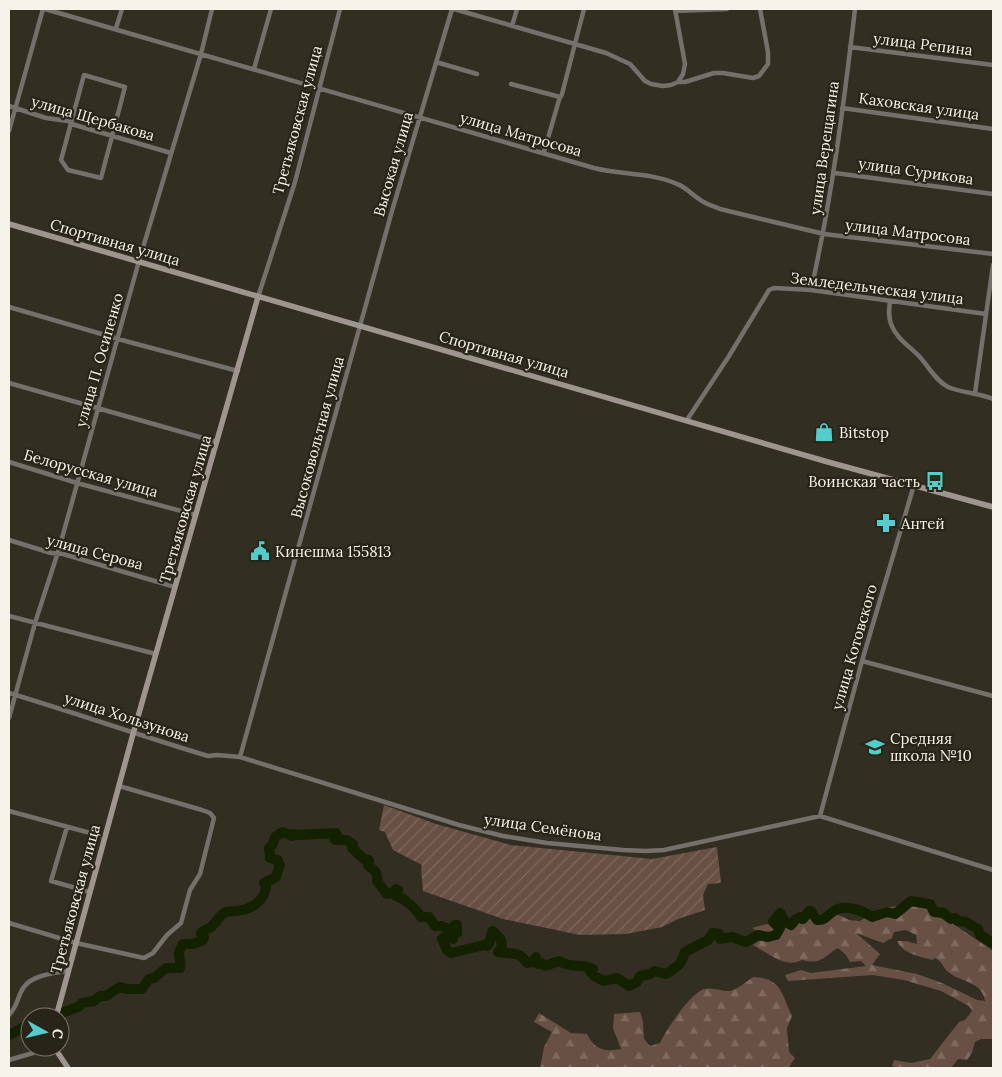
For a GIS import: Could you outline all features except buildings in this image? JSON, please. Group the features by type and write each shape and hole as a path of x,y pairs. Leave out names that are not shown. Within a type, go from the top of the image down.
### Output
{"street":[{"name":"улица Матросова","path":"44,9 116,28 254,70 607,171 637,173 675,183 705,203 720,209 824,234 993,254"},
{"path":"9,131 44,9"},
{"path":"116,28 122,9"},
{"name":"улица П. Осипенко","path":"9,718 34,623 57,553 139,262 201,54 212,9"},
{"path":"254,70 272,9"},
{"name":"Третьяковская улица","path":"59,1007 133,734 258,297 295,182 340,9"},
{"path":"453,9 606,53 623,60 638,71 645,81 662,86 685,82 714,73 753,78 759,76 768,64 768,52 760,9"},
{"name":"Высокая улица","path":"360,326 453,9"},
{"path":"512,26 517,9"},
{"path":"544,152 584,9"},
{"path":"678,82 683,74 685,64 675,10 724,9"},
{"name":"улица Верещагина","path":"811,290 835,173 855,9"},
{"name":"улица Репина","path":"850,48 993,65"},
{"path":"436,62 477,74"},
{"path":"84,75 125,87 112,134 101,178 68,170 60,160 84,75"},
{"path":"511,84 560,97"},
{"name":"улица Щербакова","path":"9,106 46,118 56,118 71,122 171,153"},
{"name":"Каховская улица","path":"842,108 993,128"},
{"name":"улица Сурикова","path":"835,173 993,194"},
{"name":"Спортивная улица","path":"9,224 828,462 993,506"},
{"path":"976,393 993,265"},
{"name":"Земледельческая улица","path":"687,420 770,290 774,288 811,290 986,314"},
{"path":"890,301 889,315 891,325 898,336 918,355 937,378 946,386 993,399"},
{"path":"9,307 238,371"},
{"name":"Высоковольтная улица","path":"240,757 360,326"},
{"path":"9,383 217,442"},
{"name":"Белорусская улица","path":"9,462 77,483 196,515"},
{"name":"улица Котовского","path":"820,816 862,661 914,485"},
{"name":"улица Серова","path":"9,540 175,587"},
{"path":"9,616 156,654"},
{"path":"862,661 993,696"},
{"name":"улица Хользунова","path":"9,693 116,726 133,734 208,756 217,754 240,757"},
{"name":"улица Семёнова","path":"240,757 477,830 548,843 646,852 664,850 820,816"},
{"path":"9,923 76,943 144,958 154,953 167,935 181,923 190,890 200,874 214,818 210,813 119,786"},
{"path":"9,811 105,837"},
{"path":"820,816 993,870"},
{"path":"67,827 51,881 90,892"},
{"path":"9,1014 15,1008 23,987 27,983 44,976 68,971"},
{"path":"61,1057 68,1068"}],"green space":[{"path":"384,805 436,824 511,845 652,859 717,847 721,883 708,884 703,895 705,910 678,919 662,927 626,934 580,935 503,919 423,891 422,865 393,850 385,832 379,830"},
{"path":"905,905 933,910 993,951 993,1039 981,1039 975,1042 972,1053 967,1060 958,1059 951,1068 901,1068 892,1066 894,1060 911,1063 930,1059 959,1022 965,1020 972,1011 969,1006 941,991 904,980 873,975 788,981 785,975 801,970 811,973 866,966 861,961 850,962 846,955 838,948 818,961 802,960 789,963 777,959 753,945 766,936 752,928 833,912 849,920 860,921 882,908","holes":["906,930 916,935 917,944 897,941 903,949 912,954 932,960 937,959 951,974 975,985 983,994 985,1001 977,1000 942,983 917,974 872,965 880,954 856,933 883,943 892,938 894,932"]},
{"path":"753,977 770,980 779,988 792,1016 787,1028 789,1052 795,1058 788,1068 540,1068 544,1047 552,1032 534,1022 539,1013 571,1033 587,1034 597,1047 610,1050 621,1049 613,1028 614,1014 640,1012 643,1022 644,1039 650,1046 660,1043 677,1015 700,991 712,989 730,991"}],"waterway":[{"path":"70,1010 80,1006 82,1003 94,1001 100,996 106,996 120,987 142,989 149,979 154,978 166,968 180,968 179,954 183,944 193,944 203,940 204,937 201,933 211,927 226,912 247,909 260,900 265,891 266,886 264,883 276,877 280,865 278,860 270,858 269,848 273,844 275,837 283,832 292,836 293,834 336,833 335,840 346,840 353,844 352,848 364,859 369,860 368,865 375,871 377,881 387,894 393,893 396,889 398,890 396,896 403,899 421,917 429,917 435,926 442,926 450,930 457,925 457,933 452,933 453,939 446,936 442,939 447,950 451,953 484,945 487,946 493,931 501,940 502,947 498,952 521,956 527,963 533,962 536,957 538,964 541,963 545,966 559,961 564,964 588,967 593,969 590,971 594,976 604,981 617,978 629,986 637,982 640,976 655,971 666,974 679,965 685,952 708,940 713,933 719,934 720,939 732,937 746,942 758,935 768,937 776,935 780,928 773,922 780,913 785,921 791,925 796,919 800,917 803,919 809,911 817,920 822,920 834,911 843,908 858,910 872,917 887,912 895,914 911,901 930,904 934,912 943,913 951,919 955,918 958,921 966,922 978,929 980,935 993,943"},
{"path":"9,1035 20,1029"}],"place":[{"name":"Bitstop","path":"824,432"},
{"name":"Воинская часть","path":"935,481"},
{"name":"Антей","path":"886,523"},
{"name":"Кинешма 155813","path":"260,551"},
{"name":"Средняя школа №10","path":"875,747"}]}
